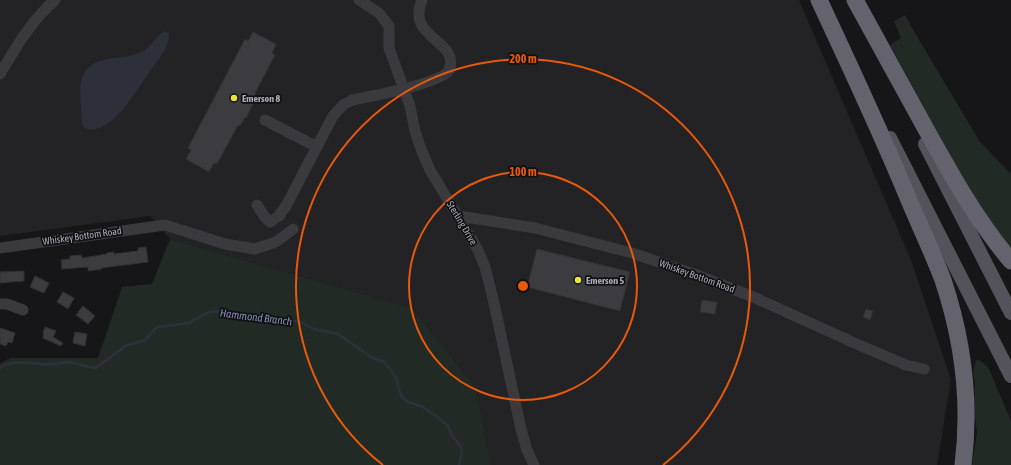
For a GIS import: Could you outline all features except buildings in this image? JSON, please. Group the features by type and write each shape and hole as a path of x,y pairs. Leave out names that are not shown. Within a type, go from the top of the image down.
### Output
{"highway":[{"path":"820,0 888,151 942,278 957,330 965,379 966,430 964,465"},
{"path":"853,0 956,184 977,218 1011,260"}],"main road":[{"path":"820,0 1011,376"},
{"path":"853,0 1011,313"}],"street":[{"path":"0,74 23,35 36,19 55,0"},
{"name":"Sterling Drive","path":"359,0 374,3 379,13 389,26 389,48 405,88 415,131 421,149 430,170 459,216 478,250 487,274 521,429 527,450 534,465"},
{"path":"257,205 270,222 278,216 286,206 333,116 343,105 352,100 422,85 447,74 450,69 448,53 419,22 418,2"},
{"path":"265,120 317,148"},
{"name":"Whiskey Bottom Road","path":"459,216 535,228 632,253 694,274 751,296 906,365 924,369"},
{"name":"Whiskey Bottom Road","path":"0,248 165,225 225,244 255,249 276,242 293,229"},
{"path":"0,304 7,304 23,310"}],"shaded area":[{"path":"0,0 799,0 911,260 951,380 937,465 491,465 476,388 412,308 170,239 150,216 0,236"},
{"path":"905,15 980,142 1011,174 1011,249 970,193 890,45 901,38 894,21"},
{"path":"164,31 169,33 169,39 165,49 137,91 121,111 113,120 103,126 94,129 84,128 82,124 80,93 81,84 88,68 96,62 137,54 147,48"},
{"path":"170,239 412,308 476,388 491,465 0,465 0,364 10,358 98,358 122,287 152,284"},
{"path":"976,360 981,361 989,369 1011,421 1011,465 972,465 977,433 974,408 975,383 973,372"}],"waterway":[{"name":"Hammond Branch","path":"0,368 20,362 49,364 68,362 96,368 125,346 145,340 157,327 189,323 209,312 222,311 291,320 302,323 314,329 338,334 371,357 384,362 396,378 401,396 408,402 421,406 448,426 452,436 460,445 462,452 459,465"}],"place":[{"name":"Emerson 8","path":"234,98"},
{"name":"Emerson 5","path":"578,280"}]}
